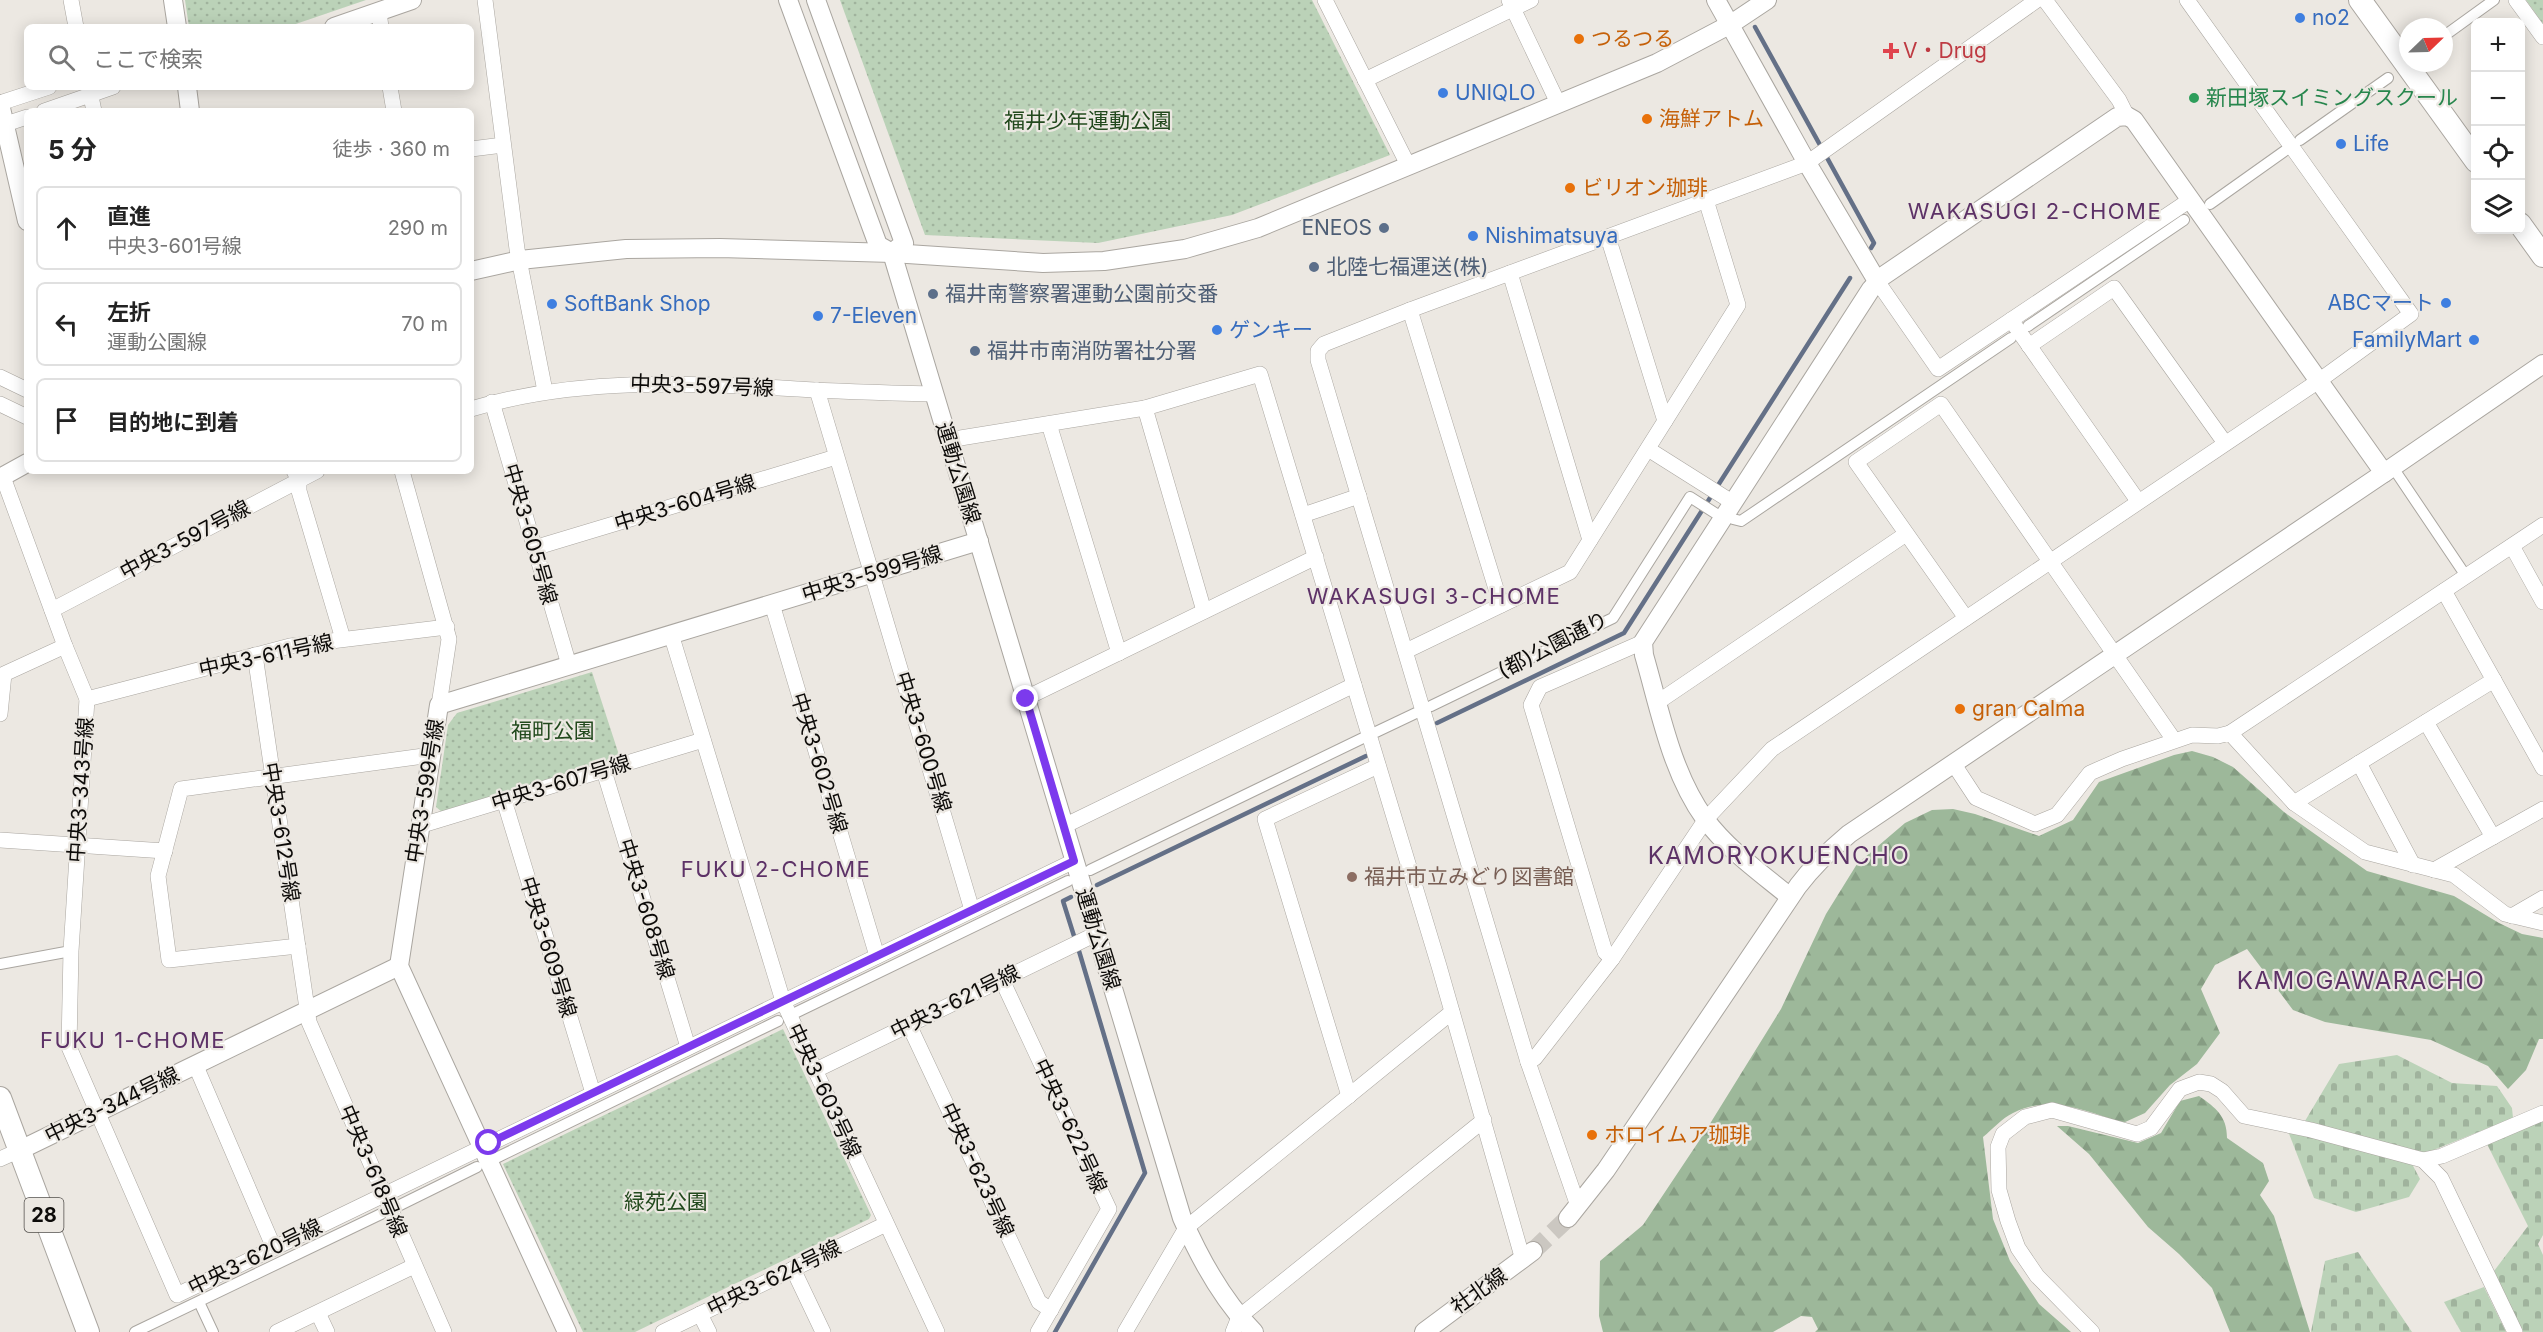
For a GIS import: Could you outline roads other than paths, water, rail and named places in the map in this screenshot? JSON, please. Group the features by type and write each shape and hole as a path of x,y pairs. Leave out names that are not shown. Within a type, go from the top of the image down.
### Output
{"main road":[{"path":"2360,0 2471,155"},
{"path":"2525,231 2543,256"},
{"name":"28","path":"0,1098 10,1155 88,1332"}],"street":[{"path":"71,0 75,24"},
{"path":"173,0 177,24"},
{"path":"351,24 380,19 412,0"},
{"path":"485,0 520,260 545,391"},
{"path":"788,0 878,245 892,253"},
{"path":"816,0 904,243 892,253"},
{"path":"1326,0 1408,165"},
{"path":"1365,80 1511,4 1531,0"},
{"path":"1716,0 1812,160 1877,281 1938,369 2190,200"},
{"path":"474,271 520,260 649,249 720,248 892,253 1065,263 1104,261 1185,249 1258,228 1657,63 1731,24 1767,0"},
{"path":"1573,1212 1318,360 1318,351 1324,344 1410,310 1812,160 2037,0"},
{"path":"2045,0 2119,100 2127,116 2134,120 2320,380 2466,576"},
{"path":"1528,1062 1535,1058 1612,958 1706,819 1772,749 2320,380 2411,314 2187,0"},
{"path":"2453,30 2494,0"},
{"path":"2516,0 2543,37"},
{"path":"1511,4 1558,104"},
{"path":"2300,140 2388,78"},
{"path":"24,209 2,126 0,104 40,90"},
{"path":"187,90 190,108"},
{"path":"390,90 394,108"},
{"path":"51,108 90,91 93,108"},
{"path":"1612,958 1605,952 1531,705 1540,687 1642,642 1877,281 2117,117 2127,116"},
{"path":"2,126 24,118"},
{"path":"474,149 503,145"},
{"path":"2210,204 2286,150"},
{"path":"1406,651 1570,572 1738,305 1706,200"},
{"path":"2028,326 2184,220"},
{"path":"1608,237 1665,420"},
{"name":"運動公園線","path":"892,253 1064,826 1082,866 1096,934 1186,1228 1236,1325 1254,1332"},
{"path":"1510,273 1590,540"},
{"path":"2029,346 2114,288 2225,443"},
{"path":"1410,310 1501,605"},
{"path":"2011,320 2138,501"},
{"path":"1648,449 1709,487 1741,521 2012,338"},
{"path":"1573,1212 1606,1170 1790,897 1815,864 1849,834 2115,654 2391,474 2543,364"},
{"path":"948,440 1145,408 1260,374 1484,1120 1528,1256"},
{"path":"0,377 24,389"},
{"name":"中央3-597号線","path":"474,408 545,391 603,384 681,382 935,394"},
{"name":"中央3-600号線","path":"817,390 972,910"},
{"name":"中央3-605号線","path":"492,402 569,665"},
{"path":"0,404 24,416"},
{"path":"1966,618 1856,462 1941,404 2174,740"},
{"path":"1145,408 1204,611"},
{"path":"1049,424 1119,653"},
{"name":"中央3-604号線","path":"534,548 836,458"},
{"path":"2,478 24,466"},
{"path":"403,474 449,639 439,705"},
{"path":"297,476 299,491 343,639"},
{"name":"中央3-597号線","path":"52,610 297,476"},
{"name":"中央3-343号線","path":"2,478 87,699 70,951 69,1047 98,1111"},
{"path":"1303,515 1359,496"},
{"name":"(都)公園通り","path":"1431,706 1613,618 1695,500 1714,512"},
{"path":"1953,764 1977,798 2036,824 2057,815 2090,773 2174,740 2192,735 2218,736 2230,733 2543,525"},
{"path":"1658,702 1906,534"},
{"name":"中央3-599号線","path":"399,966 439,705 979,541"},
{"path":"2512,546 2543,602"},
{"path":"1026,699 1316,557"},
{"path":"2444,591 2543,768"},
{"name":"中央3-602号線","path":"772,604 877,956"},
{"name":"中央3-611号線","path":"87,699 290,646 447,627"},
{"name":"中央3-603号線","path":"672,634 783,1001 937,1332"},
{"path":"1642,642 1684,783 1706,819 1732,848 1790,897"},
{"path":"0,714 4,675 65,646"},
{"name":"中央3-612号線","path":"255,655 307,1009"},
{"path":"2294,803 2494,680"},
{"path":"1064,826 1354,685"},
{"path":"1376,732 1416,713"},
{"path":"2426,722 2493,837"},
{"path":"2230,733 2294,803 2365,852 2454,875 2505,914 2543,923"},
{"path":"1082,866 1363,738"},
{"name":"中央3-607号線","path":"419,826 703,740"},
{"path":"298,946 169,960 158,876 181,789 431,755"},
{"path":"2360,763 2413,865"},
{"path":"1349,1096 1265,819 1378,766"},
{"name":"中央3-608号線","path":"604,771 688,1047"},
{"name":"中央3-609号線","path":"504,800 593,1093"},
{"path":"2434,870 2543,809"},
{"path":"0,840 165,850"},
{"name":"中央3-620号線","path":"98,1111 177,1295 972,910 1082,866"},
{"path":"797,1012 1068,881"},
{"path":"2512,916 2543,898"},
{"name":"中央3-621号線","path":"814,1071 1096,934"},
{"path":"0,964 70,951"},
{"path":"399,966 480,1147 567,1332"},
{"name":"中央3-344号線","path":"10,1155 399,966"},
{"name":"中央3-622号線","path":"1002,980 1109,1209 1038,1332"},
{"name":"中央3-618号線","path":"307,1009 309,1022 444,1332"},
{"path":"1125,1332 1186,1228 1452,1012"},
{"path":"496,1158 778,1021"},
{"name":"中央3-623号線","path":"909,1025 1039,1302 1051,1310"},
{"path":"195,1064 274,1248"},
{"path":"2092,1332 2037,1276 2018,1248 2007,1221 1999,1190 1998,1147 2003,1134 2025,1117 2052,1110 2137,1134 2151,1128 2180,1089 2199,1082 2211,1084 2222,1091 2244,1116 2311,1130 2423,1160 2442,1156 2543,1113"},
{"path":"1236,1325 1484,1120"},
{"path":"2423,1160 2441,1178 2515,1332"},
{"path":"398,1206 477,1167"},
{"path":"135,1332 381,1214"},
{"name":"中央3-624号線","path":"663,1332 886,1224"},
{"name":"社北線","path":"1424,1332 1528,1256"},
{"path":"277,1332 414,1266"},
{"path":"793,1269 823,1332"},
{"path":"199,1302 213,1332"},
{"path":"318,1312 327,1332"},
{"path":"700,1314 709,1332"}],"waterway":[{"path":"1755,27 1874,243 1871,248"},
{"path":"1437,723 1624,633 1850,278"},
{"path":"1097,885 1366,756"},
{"path":"1071,897 1063,901 1074,936"},
{"path":"1055,1332 1145,1173 1079,951"}],"tunnel":[{"path":"1533,1251 1568,1218"}],"place":[{"name":"no2","path":"2300,18"},
{"name":"つるつる","path":"1579,39"},
{"name":"V・Drug","path":"1891,51"},
{"name":"UNIQLO","path":"1443,93"},
{"name":"新田塚スイミングスクール","path":"2194,98"},
{"name":"海鮮アトム","path":"1647,119"},
{"name":"Life","path":"2341,144"},
{"name":"ビリオン珈琲","path":"1570,188"},
{"name":"ENEOS","path":"1384,228"},
{"name":"Nishimatsuya","path":"1473,236"},
{"name":"北陸七福運送(株)","path":"1314,267"},
{"name":"福井南警察署運動公園前交番","path":"933,294"},
{"name":"ABCマート","path":"2446,303"},
{"name":"SoftBank Shop","path":"552,304"},
{"name":"7-Eleven","path":"818,316"},
{"name":"ゲンキー","path":"1217,330"},
{"name":"FamilyMart","path":"2474,340"},
{"name":"福井市南消防署社分署","path":"975,351"},
{"name":"gran Calma","path":"1960,709"},
{"name":"福井市立みどり図書館","path":"1352,877"},
{"name":"ホロイムア珈琲","path":"1592,1135"}],"district":[{"name":"WAKASUGI 2-CHOME","path":"2035,211"},
{"name":"WAKASUGI 3-CHOME","path":"1434,596"},
{"name":"KAMORYOKUENCHO","path":"1779,856"},
{"name":"FUKU 2-CHOME","path":"776,869"},
{"name":"KAMOGAWARACHO","path":"2361,981"},
{"name":"FUKU 1-CHOME","path":"133,1040"}],"park label":[{"name":"福井少年運動公園","path":"1088,121"},
{"name":"福町公園","path":"553,731"},
{"name":"緑苑公園","path":"666,1202"}]}
